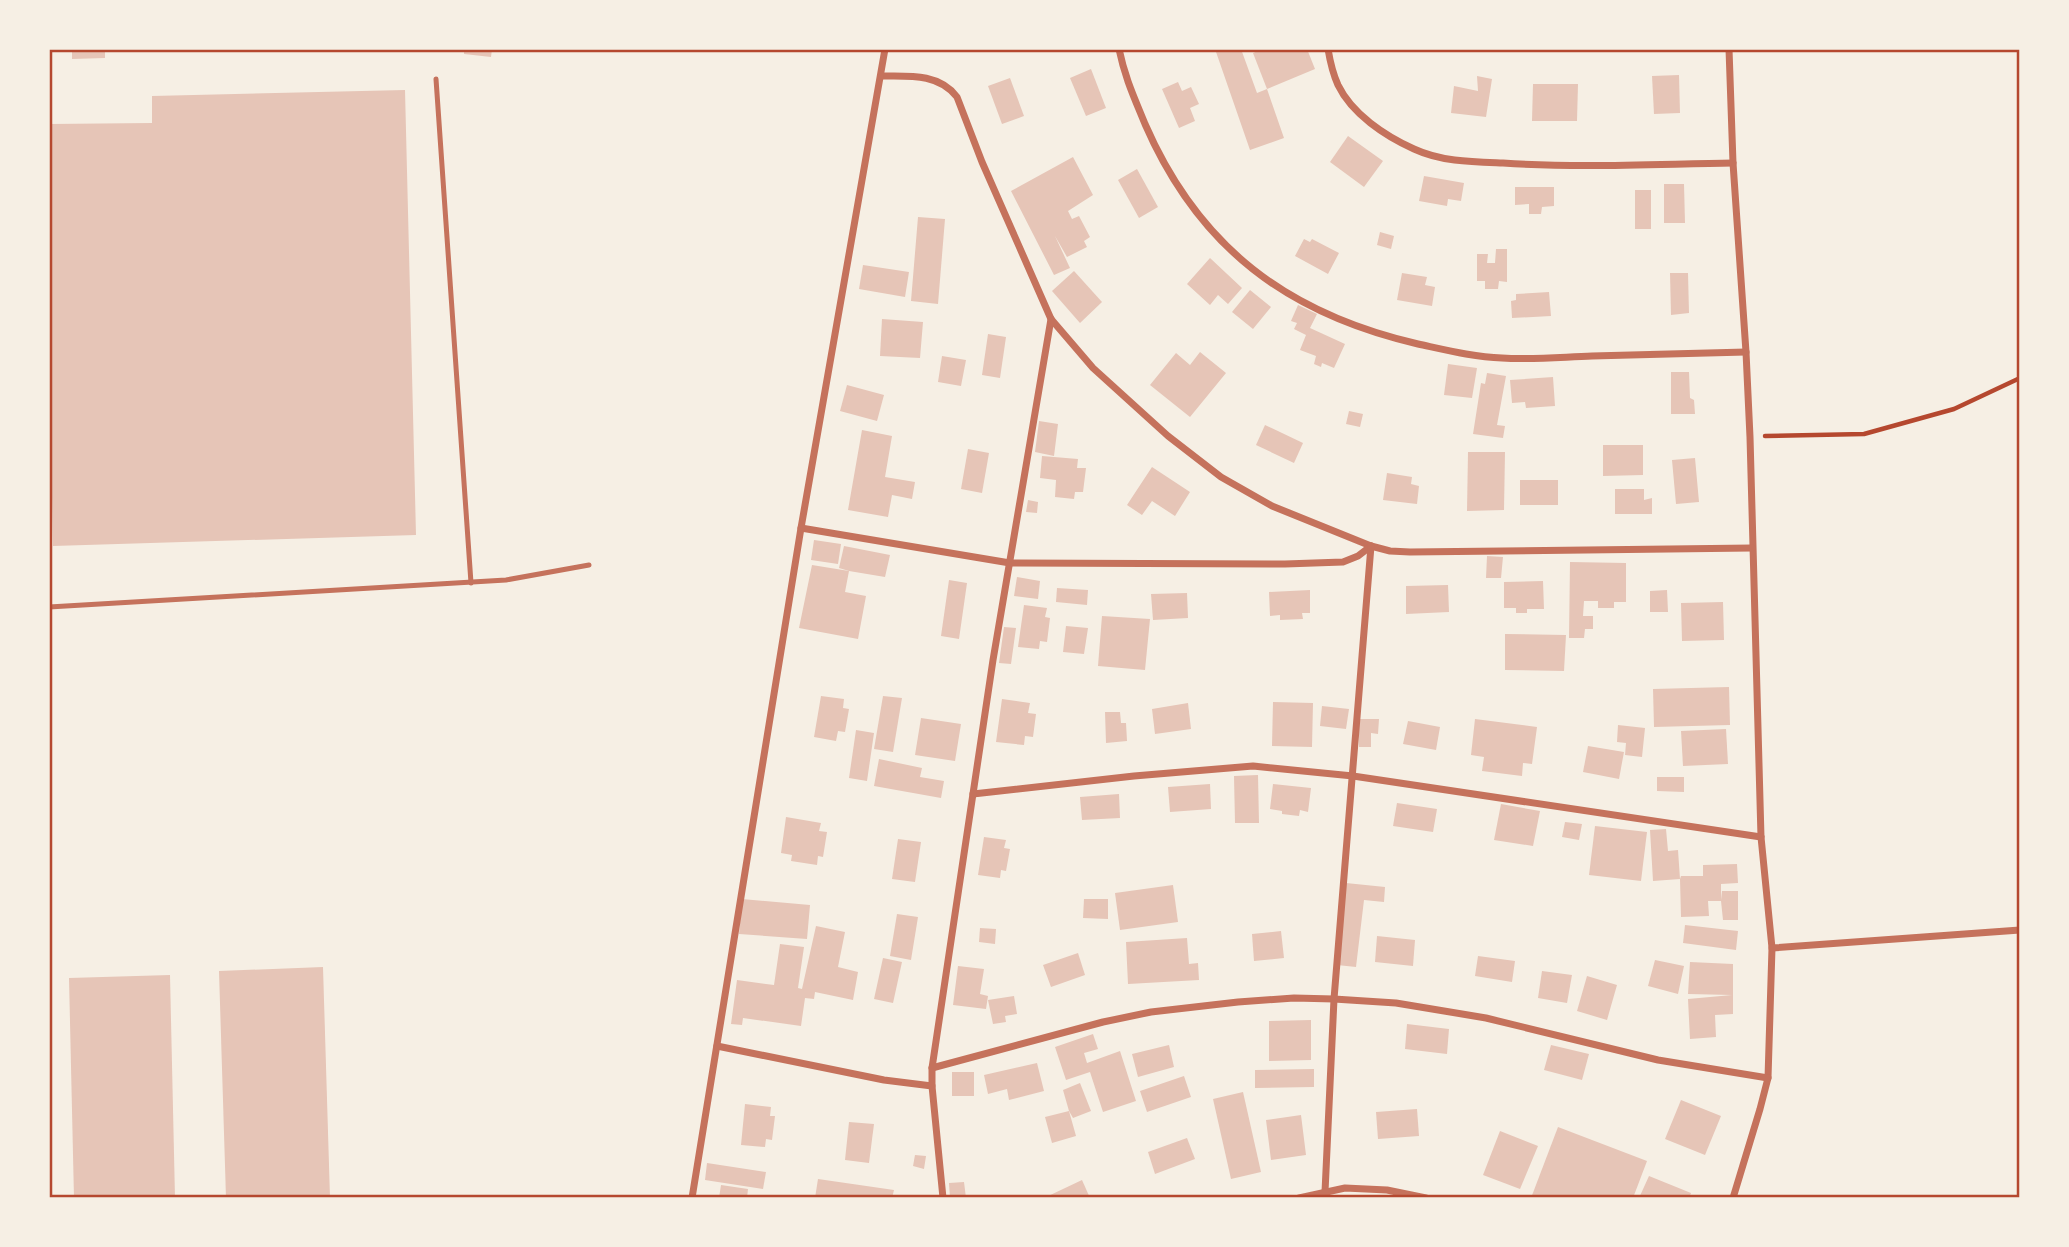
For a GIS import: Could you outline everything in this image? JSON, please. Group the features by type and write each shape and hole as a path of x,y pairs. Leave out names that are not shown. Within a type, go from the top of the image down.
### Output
{"street":[{"path":"692,1198 801,528 885,49"},
{"path":"1119,49 1124,76 1157,151 1195,210 1236,256 1304,304 1345,322 1390,337 1450,351 1501,358 1746,352"},
{"path":"1328,49 1338,85 1351,105 1372,124 1397,140 1438,158 1546,166 1733,163"},
{"path":"1729,49 1733,163 1750,437 1761,837 1772,948 1768,1078 1733,1198"},
{"path":"880,76 930,79 950,88 957,97 982,162 1051,319 1093,368 1168,436 1221,477 1272,506 1390,551 1752,548"},
{"path":"943,1198 932,1068 993,660 1051,319"},
{"path":"801,528 1010,563 1343,562 1358,556 1371,546"},
{"path":"1325,1192 1334,999 1371,546"},
{"path":"973,794 1253,766 1353,776 1761,837"},
{"path":"1772,948 2020,930"},
{"path":"932,1068 1103,1022 1151,1012 1294,998 1396,1003 1486,1018 1658,1060 1768,1078"},
{"path":"717,1046 884,1080 932,1086"},
{"path":"1298,1198 1345,1188 1387,1190 1426,1198"}],"lane":[{"path":"436,79 471,583"},
{"path":"49,607 471,583 506,580 589,565"}],"path":[{"path":"1750,437 1864,434 1954,409 2020,378"}],"building":[{"path":"72,49 105,49 105,58 72,59"},
{"path":"464,49 492,49 491,57 464,54"},
{"path":"1215,49 1241,49 1257,93 1267,89 1284,138 1250,150"},
{"path":"1263,49 1307,49 1315,69 1267,89 1253,53"},
{"path":"1091,69 1106,108 1086,116 1070,78"},
{"path":"1679,75 1680,113 1654,114 1652,76"},
{"path":"1477,76 1492,79 1486,117 1451,113 1454,86 1478,91"},
{"path":"1010,78 1024,116 1002,124 988,86"},
{"path":"1178,82 1182,91 1191,87 1199,104 1190,108 1195,121 1179,128 1162,89"},
{"path":"1533,84 1578,84 1577,121 1532,121"},
{"path":"405,90 416,535 53,546 49,346 49,124 152,123 152,96"},
{"path":"1348,136 1383,161 1364,187 1330,162"},
{"path":"1073,157 1093,195 1068,211 1072,219 1079,216 1090,237 1084,241 1087,247 1067,257 1055,236 1070,268 1054,275 1011,191"},
{"path":"1137,169 1158,207 1139,218 1118,180"},
{"path":"1424,176 1464,183 1461,201 1448,199 1447,206 1419,201"},
{"path":"1664,184 1684,184 1685,223 1664,223"},
{"path":"1515,187 1554,187 1554,206 1542,207 1541,214 1529,214 1529,204 1515,205"},
{"path":"1635,190 1651,190 1651,229 1635,229"},
{"path":"918,217 945,219 938,304 911,301"},
{"path":"1380,232 1394,236 1391,249 1377,245"},
{"path":"1304,239 1310,242 1312,239 1339,253 1328,274 1295,256"},
{"path":"1496,249 1507,249 1507,282 1499,281 1498,289 1485,289 1485,281 1477,281 1477,254 1488,254 1487,263 1495,263"},
{"path":"1210,258 1242,288 1228,304 1218,295 1210,305 1187,284"},
{"path":"863,265 909,272 905,297 859,289"},
{"path":"1074,271 1102,302 1080,323 1052,291"},
{"path":"1402,273 1427,277 1425,285 1435,287 1432,306 1397,300"},
{"path":"1670,273 1688,273 1689,313 1671,315"},
{"path":"1250,290 1271,307 1253,329 1232,312"},
{"path":"1549,292 1551,316 1512,318 1511,301 1516,300 1516,294"},
{"path":"1298,305 1317,314 1310,328 1345,344 1334,368 1322,363 1321,367 1314,364 1316,356 1300,350 1306,335 1294,329 1297,323 1291,321"},
{"path":"882,319 923,322 920,358 880,356"},
{"path":"988,334 1006,337 1000,378 982,375"},
{"path":"1200,352 1226,373 1190,417 1150,385 1176,353 1190,365"},
{"path":"942,356 966,360 961,386 938,382"},
{"path":"1448,364 1477,368 1472,398 1444,395"},
{"path":"1671,372 1689,372 1690,398 1694,400 1695,414 1671,414"},
{"path":"1487,373 1506,376 1497,425 1505,426 1503,438 1473,434 1481,383 1485,384"},
{"path":"1553,377 1555,406 1526,408 1525,402 1512,403 1510,380"},
{"path":"847,385 884,395 877,421 840,411"},
{"path":"1349,411 1363,414 1360,427 1346,424"},
{"path":"1039,421 1058,424 1054,456 1035,452"},
{"path":"1265,425 1303,443 1294,463 1256,445"},
{"path":"862,430 892,436 885,477 915,482 912,499 892,495 888,517 848,510"},
{"path":"1603,445 1643,445 1643,475 1603,476"},
{"path":"968,449 989,453 982,493 961,489"},
{"path":"1468,452 1505,452 1504,510 1467,511"},
{"path":"1042,456 1078,459 1077,468 1086,468 1083,492 1075,492 1074,499 1055,497 1056,480 1040,478"},
{"path":"1695,458 1699,502 1676,504 1672,460"},
{"path":"1152,467 1190,492 1175,516 1152,501 1142,515 1127,505"},
{"path":"1387,473 1412,477 1411,484 1419,486 1417,504 1383,500"},
{"path":"1520,480 1558,480 1558,505 1520,505"},
{"path":"1615,489 1644,489 1644,500 1652,498 1652,514 1615,514"},
{"path":"1028,500 1038,502 1037,513 1026,512"},
{"path":"814,540 841,544 838,564 811,560"},
{"path":"844,546 890,555 885,577 839,568"},
{"path":"1487,556 1503,557 1501,578 1486,578"},
{"path":"1570,562 1626,563 1626,602 1614,602 1614,608 1598,608 1598,601 1584,601 1583,616 1593,616 1593,629 1585,629 1584,638 1569,638"},
{"path":"812,565 849,571 845,592 866,596 858,639 799,628"},
{"path":"1017,577 1040,581 1038,599 1014,596"},
{"path":"949,580 967,583 959,639 941,636"},
{"path":"1543,581 1544,609 1527,609 1527,613 1516,613 1516,608 1504,608 1504,582"},
{"path":"1448,585 1449,612 1406,614 1406,586"},
{"path":"1057,588 1088,590 1087,605 1056,602"},
{"path":"1310,590 1310,613 1302,613 1303,619 1280,620 1280,615 1270,616 1269,592"},
{"path":"1667,590 1668,612 1650,612 1650,591"},
{"path":"1187,593 1188,618 1153,620 1151,594"},
{"path":"1723,602 1724,640 1682,641 1681,603"},
{"path":"1024,605 1047,608 1045,617 1050,618 1047,642 1040,641 1039,649 1018,647"},
{"path":"1102,616 1150,619 1145,670 1098,666"},
{"path":"1066,626 1088,628 1084,654 1063,652"},
{"path":"1004,627 1016,628 1011,664 999,663"},
{"path":"1505,634 1566,635 1564,671 1505,670"},
{"path":"1729,687 1730,725 1654,727 1653,689"},
{"path":"821,696 844,699 843,708 849,709 845,732 838,731 836,741 814,737"},
{"path":"883,696 902,698 893,752 874,749"},
{"path":"1002,699 1030,703 1028,713 1036,714 1033,737 1025,736 1024,745 996,742"},
{"path":"1273,702 1313,703 1312,747 1272,746"},
{"path":"1188,703 1191,729 1155,734 1152,709"},
{"path":"1322,706 1349,709 1346,729 1320,726"},
{"path":"1105,712 1120,712 1121,723 1126,723 1127,741 1106,743"},
{"path":"921,718 961,724 955,761 915,755"},
{"path":"1359,719 1379,719 1378,734 1371,733 1371,747 1359,747"},
{"path":"1475,719 1537,727 1532,764 1523,763 1522,776 1482,771 1484,757 1471,755"},
{"path":"1408,721 1440,727 1436,750 1403,744"},
{"path":"1618,725 1645,728 1642,757 1625,755 1626,743 1617,742"},
{"path":"1726,729 1728,764 1683,766 1681,731"},
{"path":"856,730 874,733 867,781 849,778"},
{"path":"1588,746 1624,752 1619,779 1583,772"},
{"path":"879,759 922,768 920,777 944,781 941,798 874,786"},
{"path":"1258,775 1259,823 1235,823 1234,776"},
{"path":"1657,777 1684,777 1684,792 1657,791"},
{"path":"1210,784 1211,809 1170,812 1168,787"},
{"path":"1273,784 1311,788 1308,812 1300,810 1299,816 1270,809"},
{"path":"1119,794 1120,818 1082,820 1080,797"},
{"path":"1397,803 1437,809 1433,832 1393,826"},
{"path":"1501,804 1540,811 1533,846 1494,840"},
{"path":"786,817 821,823 819,831 827,832 823,857 818,856 817,865 791,861 792,855 781,853"},
{"path":"1565,822 1582,824 1579,840 1562,837"},
{"path":"1595,826 1647,832 1641,881 1589,875"},
{"path":"1666,829 1668,851 1678,850 1680,879 1653,881 1650,830"},
{"path":"984,837 1006,840 1004,848 1010,849 1006,871 1001,870 1000,878 978,875"},
{"path":"898,839 921,842 915,882 892,879"},
{"path":"1737,864 1738,883 1721,884 1721,900 1722,891 1738,891 1738,920 1723,920 1721,901 1708,901 1709,916 1681,917 1681,876 1703,876 1703,865"},
{"path":"1346,883 1385,887 1384,902 1364,900 1356,967 1337,965"},
{"path":"1173,885 1178,922 1120,930 1115,893"},
{"path":"742,899 810,905 807,939 739,934"},
{"path":"1084,899 1108,899 1108,919 1083,918"},
{"path":"897,914 918,917 911,960 890,956"},
{"path":"1685,925 1738,931 1736,950 1683,943"},
{"path":"816,926 845,932 838,967 858,972 853,1000 815,992 814,999 805,998 801,1026 743,1018 742,1025 731,1024 737,980 774,985 780,944 804,947 798,988 802,989"},
{"path":"980,928 996,929 995,944 979,942"},
{"path":"1281,931 1284,958 1254,961 1252,934"},
{"path":"1377,936 1415,940 1413,966 1375,962"},
{"path":"1187,938 1189,964 1198,963 1199,980 1128,984 1126,942"},
{"path":"1078,953 1085,975 1051,987 1043,965"},
{"path":"1478,956 1515,961 1512,982 1475,976"},
{"path":"883,958 902,962 893,1003 874,999"},
{"path":"1655,960 1684,966 1678,994 1648,986"},
{"path":"1690,962 1733,964 1733,1014 1715,1015 1716,1037 1690,1039 1688,999 1732,995 1688,994"},
{"path":"958,966 984,969 980,994 988,996 986,1009 953,1005"},
{"path":"323,967 330,1198 226,1198 219,971"},
{"path":"1542,971 1572,975 1567,1003 1538,998"},
{"path":"170,975 175,1198 74,1198 69,978"},
{"path":"1587,976 1617,985 1607,1020 1577,1011"},
{"path":"1014,996 1017,1014 1005,1016 1006,1022 993,1024 988,1000"},
{"path":"1311,1020 1311,1060 1269,1061 1269,1021"},
{"path":"1407,1024 1449,1029 1447,1054 1405,1049"},
{"path":"1093,1034 1098,1049 1084,1053 1087,1063 1120,1051 1136,1101 1103,1112 1090,1072 1066,1080 1055,1047"},
{"path":"1169,1045 1174,1067 1138,1077 1132,1054"},
{"path":"1551,1045 1589,1054 1582,1080 1544,1070"},
{"path":"1037,1063 1044,1091 1009,1100 1007,1089 988,1094 984,1075"},
{"path":"1314,1069 1314,1087 1255,1088 1255,1070"},
{"path":"952,1072 974,1072 974,1096 952,1096"},
{"path":"1184,1076 1191,1097 1147,1112 1140,1091"},
{"path":"1080,1083 1091,1111 1073,1118 1063,1090"},
{"path":"1243,1092 1261,1172 1231,1179 1213,1099"},
{"path":"1681,1100 1721,1116 1705,1155 1665,1139"},
{"path":"745,1104 771,1107 770,1116 775,1116 772,1140 766,1139 765,1147 741,1145"},
{"path":"1417,1109 1419,1136 1378,1139 1376,1112"},
{"path":"1069,1111 1076,1136 1052,1143 1045,1117"},
{"path":"1301,1115 1306,1155 1271,1160 1266,1120"},
{"path":"849,1122 874,1124 869,1163 845,1160"},
{"path":"1558,1127 1647,1161 1633,1198 1531,1198"},
{"path":"1500,1131 1538,1146 1520,1189 1483,1175"},
{"path":"1187,1138 1195,1159 1155,1174 1148,1152"},
{"path":"915,1155 926,1156 924,1169 913,1166"},
{"path":"707,1163 766,1172 763,1189 705,1180"},
{"path":"1649,1176 1691,1193 1689,1198 1639,1198"},
{"path":"818,1179 894,1190 892,1198 815,1198"},
{"path":"1082,1180 1090,1198 1044,1198"},
{"path":"964,1182 966,1198 950,1198 949,1183"},
{"path":"721,1185 748,1189 747,1198 719,1198"}]}
